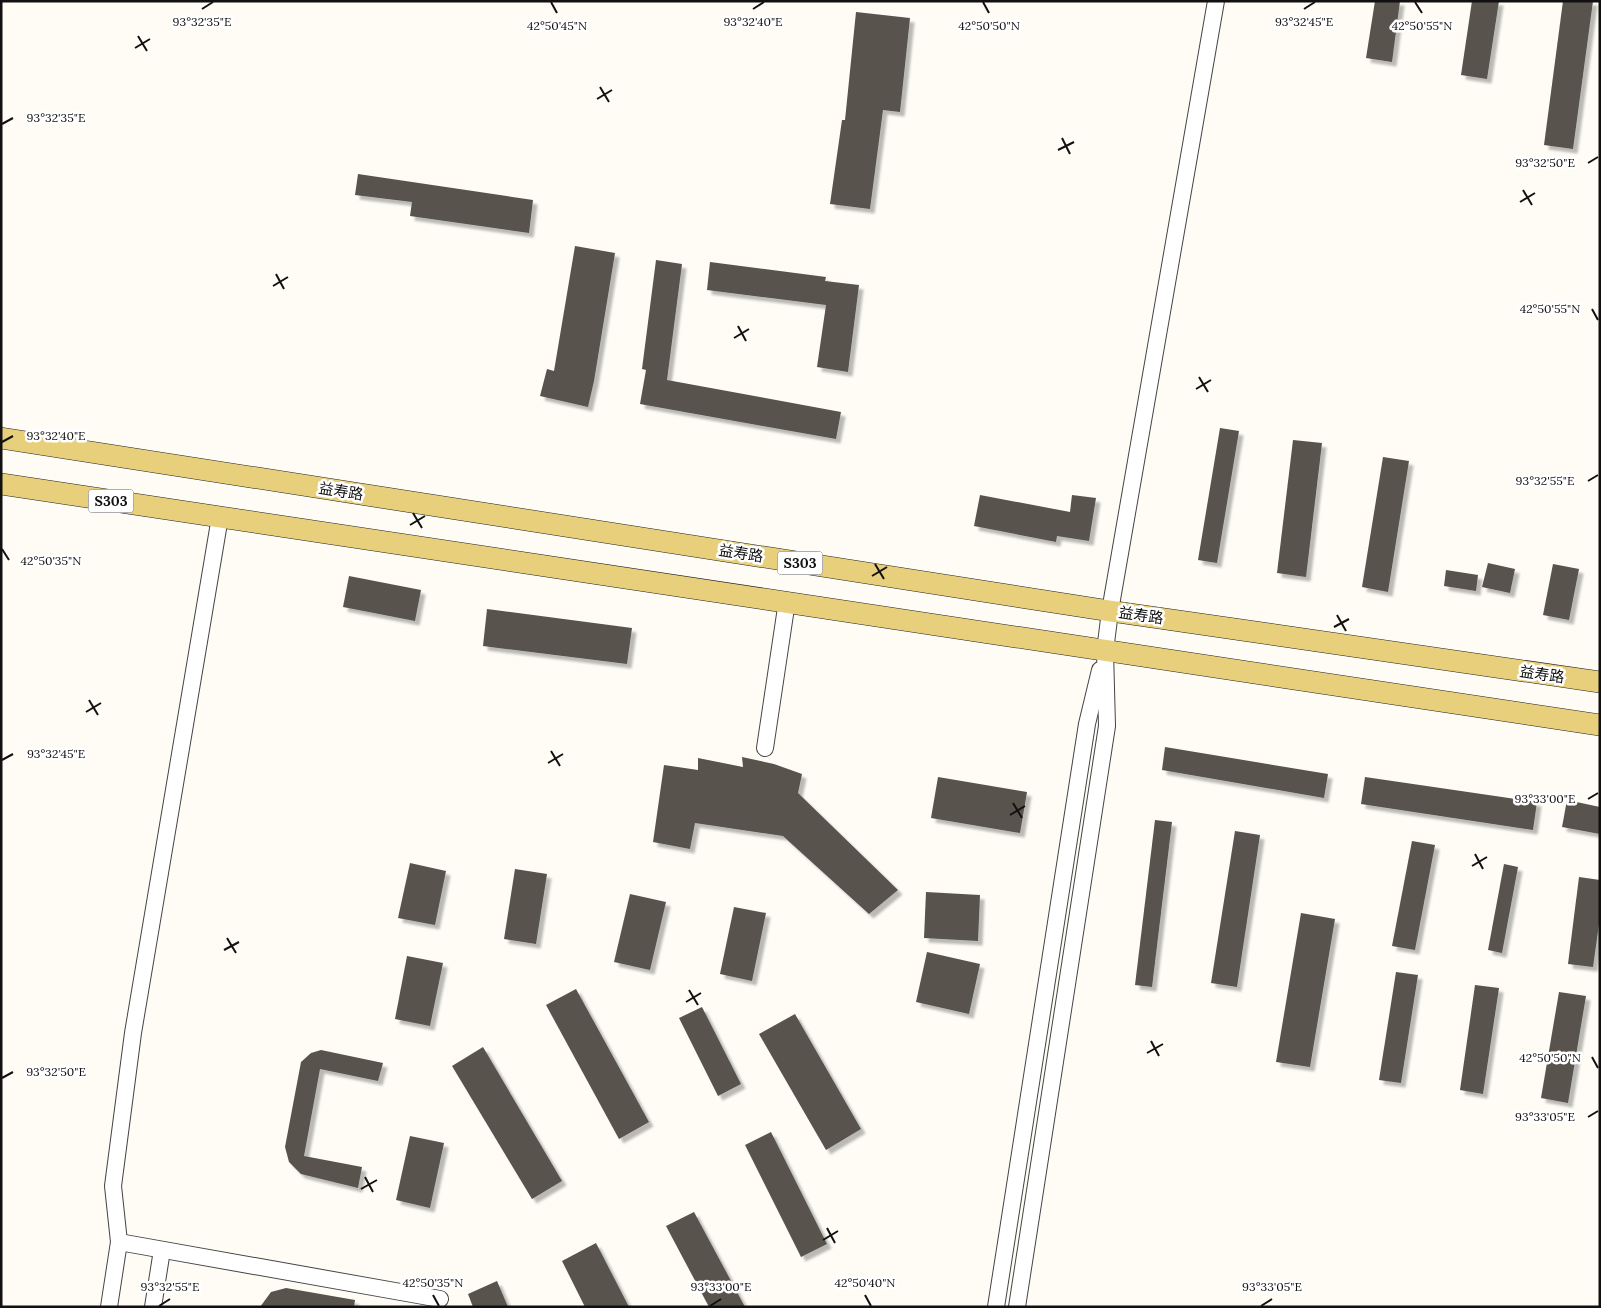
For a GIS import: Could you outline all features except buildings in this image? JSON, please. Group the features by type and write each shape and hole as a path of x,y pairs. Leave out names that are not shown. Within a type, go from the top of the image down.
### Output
{"main road":[{"name":"益寿路","path":"1,438 1110,611 1600,682"},
{"name":"S303","path":"1,484 1600,725"}],"street":[{"path":"996,1307 1087,724 1105,651 1110,611 1216,1"},
{"path":"109,1307 119,1242 113,1186 133,1033 220,517"},
{"path":"765,748 787,602"},
{"path":"1017,1307 1107,726 1105,651"},
{"path":"119,1242 440,1299"},
{"path":"153,1307 162,1250"}]}
